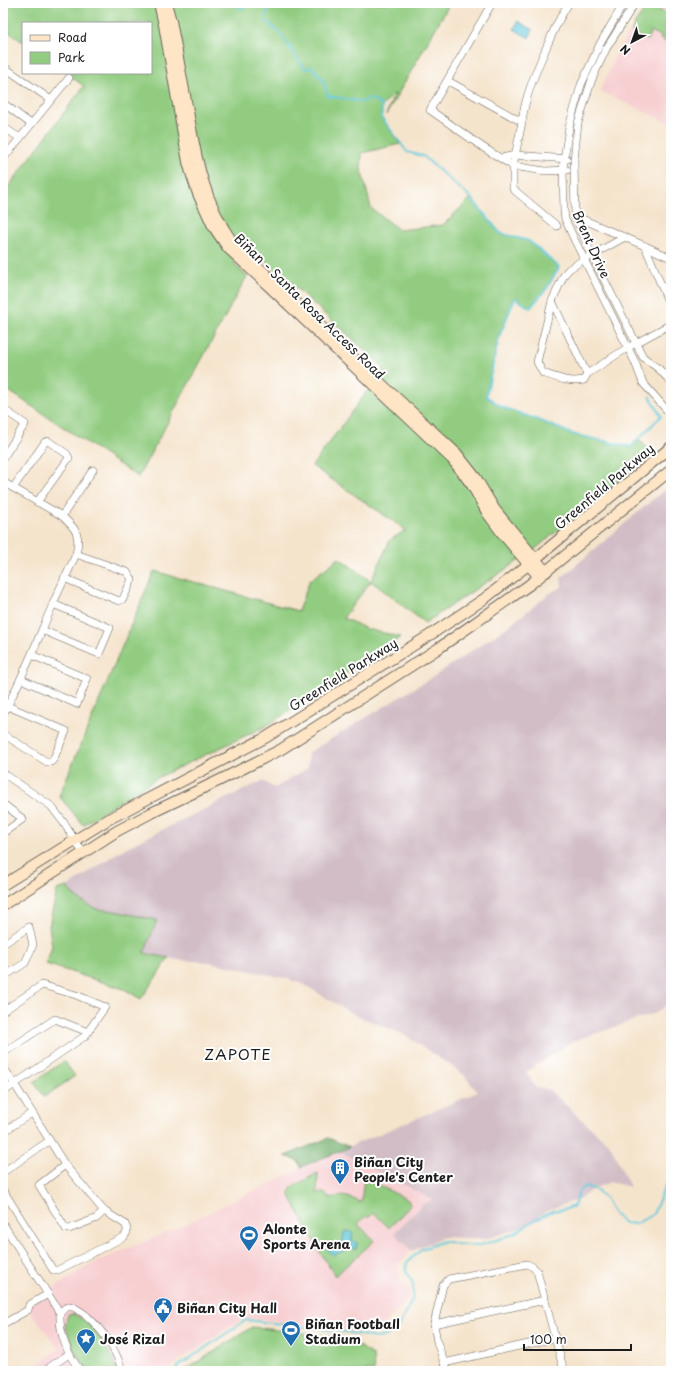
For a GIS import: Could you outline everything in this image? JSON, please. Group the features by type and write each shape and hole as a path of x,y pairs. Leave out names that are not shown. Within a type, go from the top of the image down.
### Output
{"main road":[{"name":"Biñan - Santa Rosa Access Road","path":"159,3 168,24"},
{"name":"Biñan - Santa Rosa Access Road","path":"166,3 188,162 198,194 213,226 230,245 387,394 452,459 472,485 488,514 542,575"},
{"name":"Greenfield Parkway","path":"3,885 109,819 265,738 430,635 484,599 532,562 671,447"},
{"path":"3,905 117,831 280,750 439,648 495,610 542,575 671,470"},
{"path":"635,476 657,481"},
{"path":"174,785 181,799"}],"street":[{"path":"492,3 430,110 484,148 514,166 545,171 573,171"},
{"path":"557,226 513,189 514,166 524,104 534,75 563,12 569,3"},
{"name":"Brent Drive","path":"624,3 603,46 581,85 570,127 564,159 564,211 565,219 583,260 635,362 643,383 669,410"},
{"name":"Brent Drive","path":"635,3 603,46 580,115 573,171 575,216 592,255 643,357 659,369 671,382"},
{"path":"4,67 51,100"},
{"path":"3,158 69,78"},
{"path":"448,81 522,122"},
{"path":"3,103 31,124"},
{"path":"3,127 20,138"},
{"path":"502,158 515,155 574,160"},
{"path":"575,216 671,258"},
{"path":"625,237 583,260 569,269 564,275 552,302 537,362 540,368 543,373 563,380 575,382 584,380 587,374 636,343 671,324"},
{"path":"645,246 671,309"},
{"path":"552,302 587,374"},
{"path":"3,409 25,424 3,458"},
{"path":"13,488 45,442 48,441 67,454 68,458 36,502"},
{"path":"62,516 93,470"},
{"path":"3,482 62,516 76,531 79,541 76,554 64,578 32,655 21,679 5,705 3,714"},
{"path":"64,578 119,601 123,599 132,579 127,572 76,554"},
{"path":"42,630 99,654 110,628 53,604"},
{"path":"21,679 77,704 87,679 32,655"},
{"path":"3,734 47,762 50,762 53,760 66,731 5,705"},
{"path":"3,773 51,806 83,853"},
{"path":"3,804 23,818 23,820 3,833"},
{"path":"3,944 29,927 33,945 25,964 3,977"},
{"path":"3,1011 42,985 76,995 105,1007 86,1036 3,1092"},
{"path":"3,1053 55,1019 88,1032"},
{"path":"3,1066 65,1165 104,1211 125,1224 127,1232 124,1237 58,1270 53,1270 3,1190"},
{"path":"3,1132 32,1113"},
{"path":"3,1172 49,1141"},
{"path":"65,1165 39,1185 66,1229 97,1218 104,1211"},
{"path":"3,1224 60,1313 60,1324 63,1338 70,1354 81,1371"},
{"path":"446,1371 437,1342 434,1324 443,1285 449,1279 527,1264 537,1271 564,1371"},
{"path":"3,1324 28,1310 29,1305 48,1294"},
{"path":"434,1324 545,1300"},
{"path":"60,1313 65,1308 72,1306 87,1316 101,1331 112,1347 122,1371"},
{"path":"444,1363 555,1338"},
{"path":"44,1371 70,1354"}],"shaded area":[{"path":"650,3 671,3 671,124 600,91 618,50"},
{"path":"671,484 671,1001 656,1013 573,1041 526,1072 536,1088 548,1089 611,1146 630,1187 610,1182 593,1189 577,1200 548,1210 526,1226 485,1239 444,1237 412,1251 394,1233 423,1204 433,1200 339,1151 478,1092 463,1074 405,1035 353,1014 303,984 285,978 208,962 178,960 144,953 157,921 114,911 96,909 76,898 67,887 125,848 262,781 275,788 308,768 308,753 436,675 509,626 550,593 562,587 561,578"},
{"path":"339,1151 434,1200 394,1233 412,1251 399,1263 399,1274 401,1281 409,1291 408,1298 404,1305 373,1333 244,1318 178,1361 169,1371 28,1371 59,1349 26,1306 89,1265 179,1227 301,1167"}],"green space":[{"path":"3,3 450,3 386,115 395,93 382,106 382,118 400,144 362,153 361,168 371,208 399,230 443,225 471,198 500,233 529,241 559,267 547,288 530,308 515,298 499,337 486,396 502,407 572,434 631,447 639,439 651,453 533,551 425,623 371,581 390,540 406,530 312,466 384,368 250,246 234,264 247,276 138,477 3,387 3,194 84,86 67,74 152,74 152,22 22,22 22,41 3,28"},
{"path":"650,3 658,3 654,8 671,15 671,44 660,39 661,36 651,31 647,40 632,32 635,23"},
{"path":"339,558 371,581 343,618 367,629 401,637 268,725 159,777 83,825 59,796 154,571 298,611 310,580"},
{"path":"67,887 76,898 96,909 114,911 157,920 144,953 169,958 141,999 124,989 46,964 52,946 49,926 57,890"},
{"path":"64,1061 75,1076 44,1097 34,1082"},
{"path":"328,1138 350,1147 301,1167 298,1161 285,1156"},
{"path":"318,1173 317,1193 324,1193 331,1198 339,1196 347,1197 361,1203 364,1178 408,1200 410,1204 409,1207 389,1228 374,1213 368,1218 366,1216 358,1224 374,1241 335,1276 321,1254 289,1193 292,1187"},
{"path":"72,1314 80,1317 94,1329 110,1354 117,1371 89,1371 80,1361 65,1324 68,1315"},
{"name":"Biñan Football Stadium","path":"252,1327 346,1338 373,1355 374,1371 184,1371"}],"water":[{"path":"518,21 533,30 529,38 514,29"},
{"path":"344,1232 351,1232 353,1235 352,1241 357,1243 356,1249 349,1247 346,1250 334,1255 327,1249 343,1242"}],"waterway":[{"path":"224,3 225,6 228,3"},
{"path":"235,3 241,9 247,3"},
{"path":"262,3 268,9 265,20 280,33 305,69 312,67 323,80 328,96 363,102 370,98 382,106 382,118 407,152 423,156 471,198 500,233 529,241 559,267 547,288 530,308 515,298 499,337 486,396 502,407 572,434 631,447 661,416 650,396"},
{"path":"175,1371 180,1365 246,1320 346,1332 376,1338 386,1336 400,1324 413,1298 413,1283 406,1272 407,1262 422,1249 444,1241 477,1246 500,1239 517,1232 533,1221 552,1211 574,1206 579,1191 585,1186 596,1190 605,1198 614,1214 624,1223 636,1224 653,1214 671,1173"}],"place":[{"name":"Biñan City People's Center","path":"340,1185"},
{"name":"Alonte Sports Arena","path":"249,1252"},
{"name":"Biñan City Hall","path":"163,1324"},
{"name":"Biñan Football Stadium","path":"291,1347"},
{"name":"José Rizal","path":"86,1355"}],"district":[{"name":"ZAPOTE","path":"238,1053"}]}
